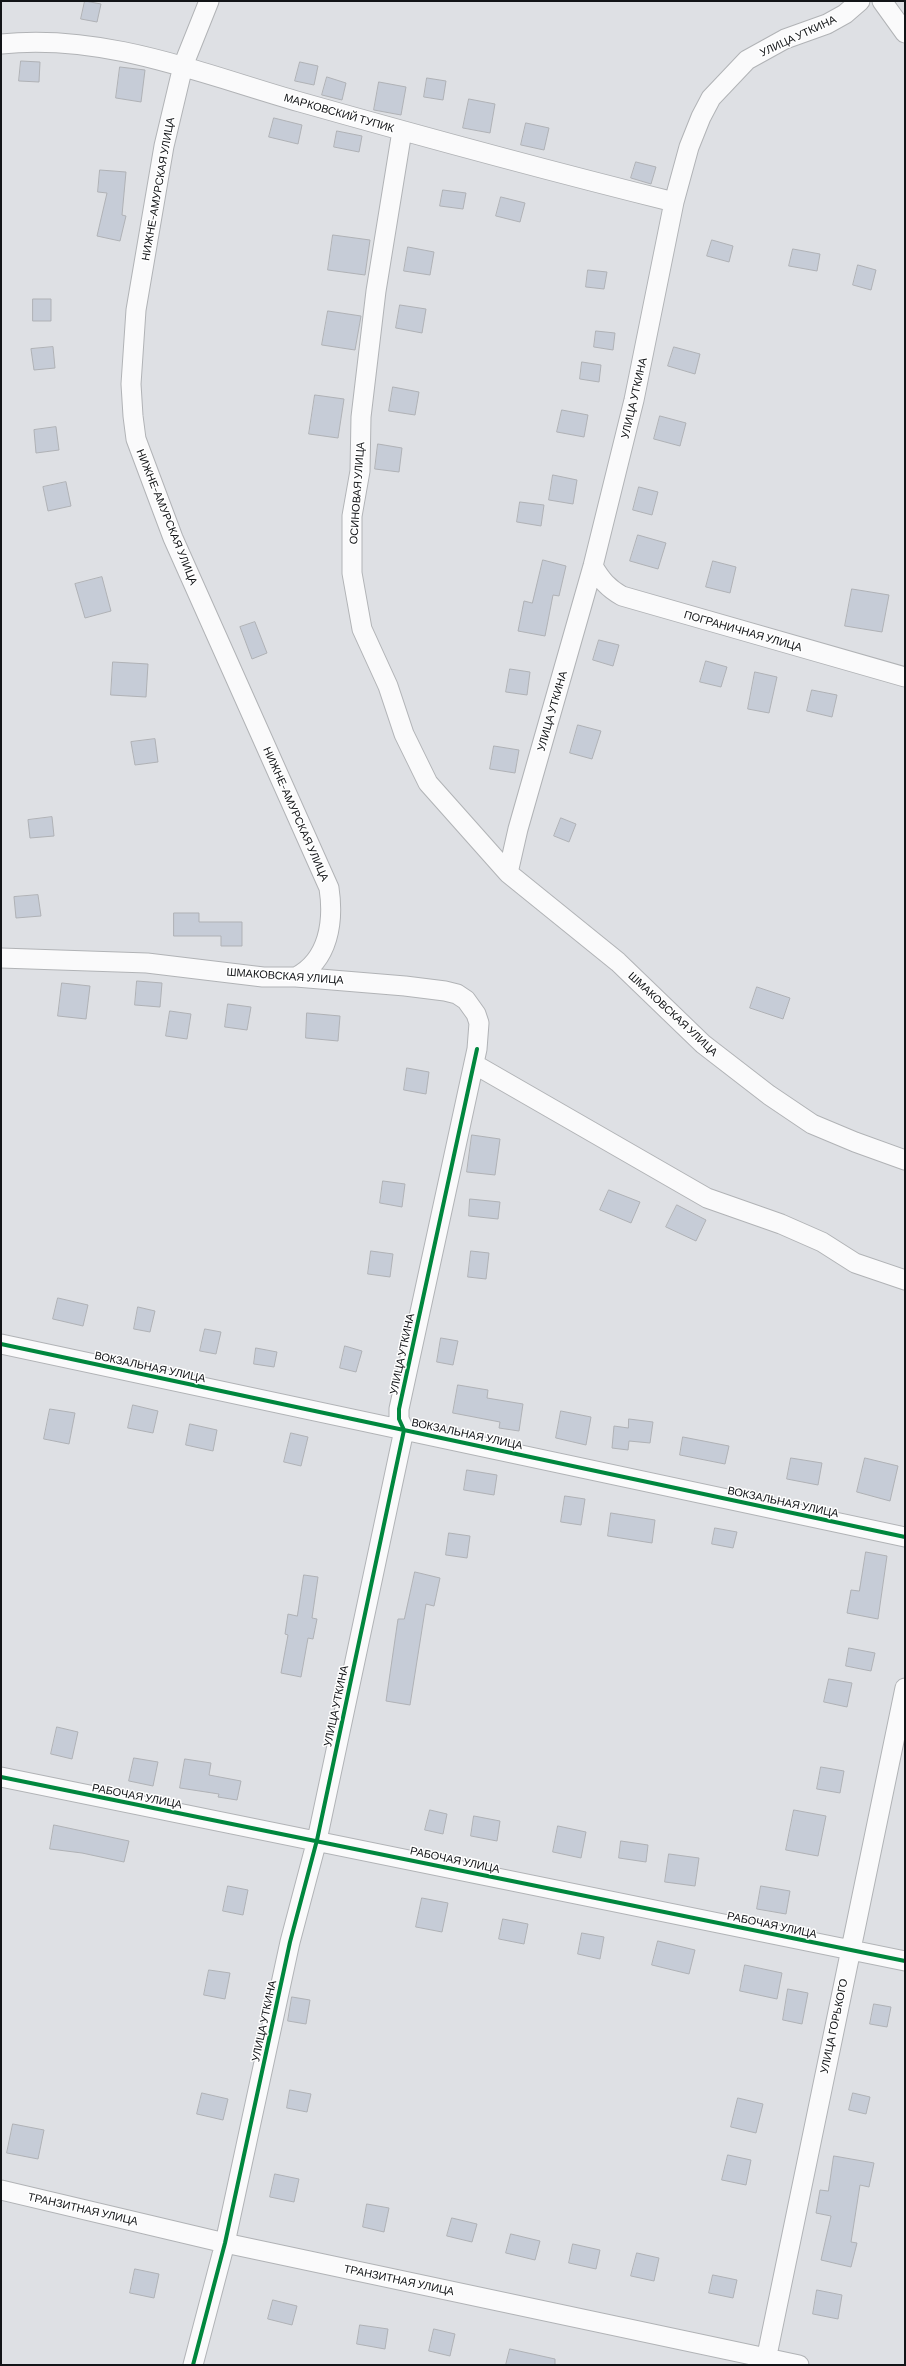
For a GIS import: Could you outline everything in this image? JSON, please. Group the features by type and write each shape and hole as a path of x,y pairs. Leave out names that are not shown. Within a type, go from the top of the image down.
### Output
{"street":[{"name":"НИЖНЕ-АМУРСКАЯ УЛИЦА","path":"209,1 183,66 164,146 136,310 131,384 133,416 138,446 173,538 329,888 331,922 327,939 315,964 296,977"},
{"name":"УЛИЦА УТКИНА","path":"508,873 518,829 593,566 634,400 674,202 689,148 701,117 711,98 728,78 747,60 785,39 827,24 845,14 860,1"},
{"path":"882,1 905,33"},
{"name":"МАРКОВСКИЙ ТУПИК","path":"1,44 47,42 98,46 183,66 533,167 674,202"},
{"name":"ОСИНОВАЯ УЛИЦА","path":"402,130 376,291 361,417 360,471 352,516 352,573 362,629 388,686 404,734 428,783 484,846"},
{"name":"ПОГРАНИЧНАЯ УЛИЦА","path":"593,566 603,582 611,590 622,596 905,677"},
{"name":"ШМАКОВСКАЯ УЛИЦА","path":"484,846 508,873 618,962 703,1044 769,1095 812,1124 854,1142 905,1160"},
{"name":"ШМАКОВСКАЯ УЛИЦА","path":"1,958 147,963 263,977 296,977 405,986 457,994 466,1000 476,1014 479,1023 475,1056"},
{"name":"УЛИЦА УТКИНА","path":"194,2365 225,2243 290,1942 317,1840 404,1430 399,1419 399,1409 475,1056"},
{"path":"475,1056 707,1198 781,1224 822,1242 855,1263 905,1280"},
{"name":"ВОКЗАЛЬНАЯ УЛИЦА","path":"1,1344 905,1537"},
{"name":"УЛИЦА ГОРЬКОГО","path":"765,2362 905,1688"},
{"name":"РАБОЧАЯ УЛИЦА","path":"1,1777 317,1840 905,1961"},
{"name":"ТРАНЗИТНАЯ УЛИЦА","path":"1,2190 225,2243 765,2362 799,2365"}],"building":[{"path":"85,1 101,4 97,22 81,19"},
{"path":"21,61 40,62 39,82 19,81"},
{"path":"300,62 318,66 314,85 295,81"},
{"path":"120,67 145,70 141,102 116,98"},
{"path":"327,77 346,83 342,100 322,95"},
{"path":"427,78 446,81 443,100 424,97"},
{"path":"379,82 406,87 401,115 374,110"},
{"path":"469,99 495,104 490,133 463,128"},
{"path":"274,118 302,125 298,144 269,137"},
{"path":"526,123 549,128 544,150 521,145"},
{"path":"337,131 362,136 359,152 334,147"},
{"path":"636,162 656,167 651,184 631,178"},
{"path":"100,170 126,172 122,215 126,216 120,241 97,236 107,193 98,192"},
{"path":"443,190 466,193 463,209 440,206"},
{"path":"501,197 525,203 520,222 496,216"},
{"path":"333,235 370,240 365,275 328,270"},
{"path":"712,240 733,246 729,262 707,256"},
{"path":"408,247 434,252 430,275 404,271"},
{"path":"793,249 820,254 817,271 789,266"},
{"path":"858,265 876,270 871,290 853,285"},
{"path":"588,270 607,272 604,289 586,287"},
{"path":"33,299 51,299 51,321 33,321"},
{"path":"400,305 426,309 422,333 396,328"},
{"path":"328,311 361,316 355,350 322,345"},
{"path":"596,331 615,333 613,350 594,347"},
{"path":"53,347 55,368 34,370 31,349"},
{"path":"674,347 700,354 695,374 668,366"},
{"path":"582,362 601,365 599,382 580,379"},
{"path":"393,387 419,392 415,415 389,411"},
{"path":"315,395 344,399 338,438 309,434"},
{"path":"562,410 588,415 584,437 557,432"},
{"path":"660,416 686,423 680,446 654,439"},
{"path":"56,427 59,450 36,453 34,430"},
{"path":"378,444 402,448 399,472 375,469"},
{"path":"553,475 577,480 573,504 549,500"},
{"path":"66,482 71,506 48,511 43,487"},
{"path":"639,487 658,492 652,515 633,510"},
{"path":"520,502 544,505 541,526 517,522"},
{"path":"638,535 666,543 658,569 630,561"},
{"path":"543,560 566,566 559,596 553,595 545,636 518,631 524,601 532,603"},
{"path":"713,561 736,567 730,593 706,587"},
{"path":"102,577 111,611 85,618 75,584"},
{"path":"852,589 889,595 882,632 845,626"},
{"path":"255,622 267,653 252,659 240,627"},
{"path":"599,640 619,645 613,666 593,660"},
{"path":"706,661 727,667 721,687 700,682"},
{"path":"113,662 148,664 146,697 111,695"},
{"path":"510,669 530,672 527,695 506,692"},
{"path":"755,672 777,677 769,713 748,709"},
{"path":"812,690 837,695 832,717 807,711"},
{"path":"578,725 601,731 592,759 570,753"},
{"path":"155,739 158,762 135,765 131,742"},
{"path":"494,746 519,750 515,773 490,769"},
{"path":"52,817 54,836 30,838 28,820"},
{"path":"561,818 576,824 569,842 554,836"},
{"path":"38,895 41,916 16,918 14,897"},
{"path":"174,913 199,913 199,922 242,922 242,946 221,946 221,936 174,936"},
{"path":"137,981 162,983 160,1007 135,1005"},
{"path":"62,983 90,986 86,1019 58,1016"},
{"path":"757,987 790,998 783,1019 750,1008"},
{"path":"228,1004 251,1007 247,1030 225,1027"},
{"path":"170,1011 191,1014 187,1039 166,1036"},
{"path":"307,1013 340,1016 338,1041 306,1038"},
{"path":"407,1068 429,1072 426,1094 404,1090"},
{"path":"472,1135 500,1139 495,1175 467,1172"},
{"path":"383,1181 405,1184 402,1207 380,1203"},
{"path":"609,1190 640,1202 631,1223 600,1210"},
{"path":"470,1199 500,1202 498,1219 469,1216"},
{"path":"677,1205 706,1220 696,1241 666,1227"},
{"path":"371,1251 393,1254 390,1277 368,1274"},
{"path":"471,1251 489,1253 486,1279 468,1277"},
{"path":"58,1298 88,1305 83,1326 53,1319"},
{"path":"138,1307 155,1311 150,1332 134,1329"},
{"path":"205,1329 221,1332 216,1354 200,1351"},
{"path":"441,1338 458,1341 453,1365 437,1362"},
{"path":"345,1346 362,1351 356,1372 340,1368"},
{"path":"256,1348 277,1352 274,1367 254,1364"},
{"path":"458,1385 488,1390 487,1398 523,1404 519,1431 499,1428 500,1422 453,1413"},
{"path":"133,1405 158,1411 153,1433 128,1428"},
{"path":"50,1409 75,1413 69,1444 44,1439"},
{"path":"561,1411 591,1417 586,1445 556,1438"},
{"path":"629,1419 653,1422 650,1443 629,1441 628,1450 612,1448 614,1426 628,1428"},
{"path":"190,1424 217,1430 213,1451 186,1445"},
{"path":"291,1433 308,1437 301,1466 284,1462"},
{"path":"683,1437 729,1446 725,1464 680,1455"},
{"path":"791,1458 822,1463 818,1485 787,1479"},
{"path":"865,1458 898,1466 890,1501 857,1492"},
{"path":"467,1470 497,1475 494,1495 464,1490"},
{"path":"565,1496 585,1499 581,1525 561,1522"},
{"path":"611,1513 655,1520 652,1543 608,1536"},
{"path":"715,1528 737,1532 733,1548 712,1544"},
{"path":"449,1533 470,1536 467,1558 446,1555"},
{"path":"866,1552 887,1556 878,1619 847,1613 851,1590 859,1591"},
{"path":"415,1572 440,1578 434,1606 426,1604 410,1705 386,1701 398,1619 404,1619"},
{"path":"304,1575 318,1577 312,1618 317,1619 313,1639 308,1638 301,1677 281,1673 288,1635 285,1634 288,1614 297,1616"},
{"path":"849,1648 875,1653 871,1671 846,1666"},
{"path":"829,1679 852,1683 847,1707 824,1702"},
{"path":"57,1727 78,1732 72,1759 51,1754"},
{"path":"134,1758 158,1762 153,1786 129,1781"},
{"path":"185,1759 211,1763 209,1775 241,1781 237,1800 218,1797 219,1794 180,1788"},
{"path":"821,1767 844,1771 840,1793 817,1789"},
{"path":"430,1810 447,1814 443,1834 425,1830"},
{"path":"794,1810 826,1816 818,1856 786,1850"},
{"path":"474,1816 500,1821 497,1841 471,1836"},
{"path":"54,1825 129,1841 124,1862 82,1853 50,1849"},
{"path":"558,1826 586,1832 581,1858 553,1852"},
{"path":"621,1841 648,1845 646,1862 619,1858"},
{"path":"669,1854 699,1858 695,1886 665,1882"},
{"path":"228,1886 248,1890 243,1915 223,1911"},
{"path":"761,1886 790,1891 786,1914 757,1909"},
{"path":"422,1898 448,1903 442,1932 416,1927"},
{"path":"503,1919 528,1924 524,1944 499,1939"},
{"path":"582,1933 604,1937 600,1959 578,1954"},
{"path":"658,1941 695,1950 689,1974 652,1965"},
{"path":"745,1965 782,1973 777,1999 740,1991"},
{"path":"209,1970 230,1973 225,1999 204,1995"},
{"path":"788,1989 808,1993 802,2024 783,2020"},
{"path":"292,1997 310,2000 306,2024 288,2021"},
{"path":"874,2004 891,2007 887,2027 870,2024"},
{"path":"290,2090 311,2094 307,2112 287,2108"},
{"path":"202,2093 228,2099 223,2120 197,2114"},
{"path":"853,2093 870,2097 866,2114 849,2110"},
{"path":"738,2098 763,2104 756,2133 731,2127"},
{"path":"13,2124 44,2130 38,2159 7,2153"},
{"path":"728,2155 751,2160 746,2185 722,2180"},
{"path":"834,2156 874,2163 869,2187 860,2185 851,2242 857,2243 851,2267 821,2260 831,2216 816,2213 820,2190 828,2191"},
{"path":"275,2174 299,2179 294,2202 270,2197"},
{"path":"367,2204 389,2208 384,2232 363,2227"},
{"path":"452,2218 477,2224 472,2242 447,2236"},
{"path":"511,2234 540,2241 535,2260 506,2253"},
{"path":"573,2244 600,2250 596,2269 569,2263"},
{"path":"637,2253 659,2258 654,2281 631,2276"},
{"path":"135,2269 159,2274 154,2298 130,2293"},
{"path":"713,2275 737,2280 733,2298 709,2293"},
{"path":"817,2290 842,2295 838,2319 813,2314"},
{"path":"273,2300 297,2306 292,2325 268,2319"},
{"path":"360,2325 388,2329 385,2349 357,2344"},
{"path":"434,2329 455,2334 450,2356 429,2351"},
{"path":"510,2349 555,2359 555,2365 506,2365"}],"cycle path":[{"path":"193,2365 225,2243 290,1942 317,1840 404,1430 399,1419 399,1409 477,1049"},
{"path":"1,1344 905,1537"},
{"path":"1,1777 905,1961"}]}
